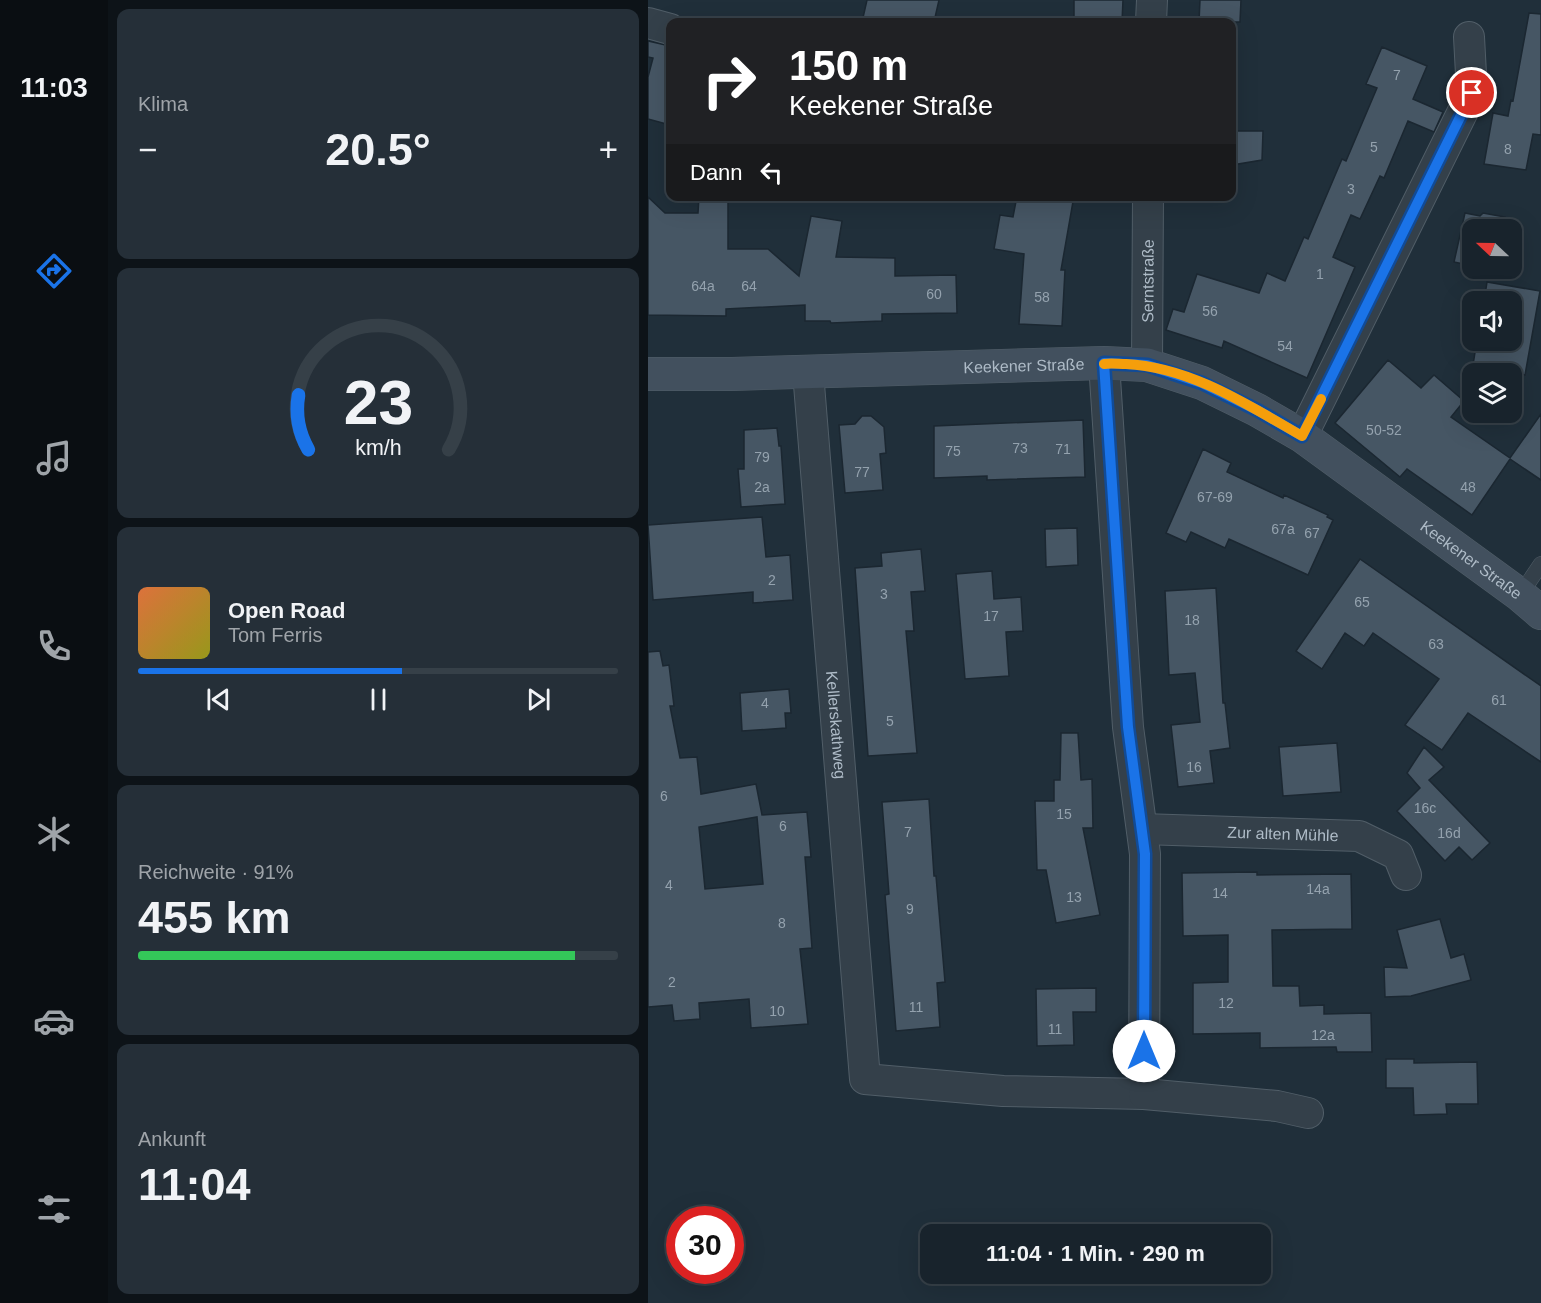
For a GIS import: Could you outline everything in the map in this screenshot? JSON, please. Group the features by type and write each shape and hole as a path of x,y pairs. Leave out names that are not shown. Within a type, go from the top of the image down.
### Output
{"main road":[{"name":"Keekener Straße","path":"648,374 808,372 1104,363 1147,365 1202,383 1257,410 1302,436 1531,604"}],"street":[{"path":"1151,18 1152,0"},
{"path":"648,23 666,28"},
{"path":"1302,436 1472,93 1469,37"},
{"name":"Serntstraße","path":"1147,365 1148,201"},
{"path":"1104,363 1128,727 1145,854 1144,1094 1276,1106 1308,1113"},
{"name":"Kellerskathweg","path":"808,372 864,1079 1003,1091 1144,1094"},
{"name":"Zur alten Mühle","path":"1142,829 1359,836 1398,855 1406,874"}],"lane":[{"path":"1531,604 1541,564"}],"building":[{"path":"867,0 939,0 935,18 863,18"},
{"path":"1074,0 1123,0 1122,18 1074,18"},
{"path":"1200,0 1241,0 1240,22 1236,22 1236,18 1199,18"},
{"path":"1529,13 1541,14 1541,135 1533,134 1526,170 1484,164 1493,113 1508,116 1511,100 1513,101"},
{"path":"648,41 666,45 666,124 648,119 648,77 653,58 648,57"},
{"path":"1382,47 1427,66 1413,99 1443,112 1434,132 1408,121 1384,178 1380,176 1360,219 1351,215 1333,257 1355,267 1307,378 1224,341 1222,348 1166,330 1173,309 1184,312 1197,274 1259,293 1267,273 1285,281 1304,237 1308,239 1342,159 1346,161 1377,88 1366,84"},
{"path":"1236,131 1263,131 1262,160 1236,164"},
{"path":"648,197 665,213 698,213 699,201 728,201 728,249 768,249 799,276 811,216 842,221 836,257 895,258 895,276 956,275 957,313 882,314 882,321 831,323 830,321 805,321 805,305 726,309 726,316 648,315"},
{"path":"1016,201 1073,201 1061,270 1065,270 1062,326 1019,324 1024,254 994,249 1000,215 1013,217"},
{"path":"1465,213 1505,217 1505,219 1464,219"},
{"path":"1462,226 1462,264 1454,262"},
{"path":"1487,282 1540,291 1525,375 1522,374 1522,363 1473,363 1475,351 1522,351 1522,291 1486,291"},
{"path":"1388,360 1421,388 1434,375 1462,399 1462,403 1451,417 1510,458 1541,414 1541,480 1510,459 1472,515 1407,469 1400,477 1335,423"},
{"path":"862,416 871,416 884,427 886,453 880,454 883,490 845,493 839,425 855,424"},
{"path":"1083,420 1085,477 987,480 987,476 934,478 934,426"},
{"path":"777,428 779,446 781,446 785,504 741,507 738,469 744,469 744,430"},
{"path":"1203,449 1231,463 1227,472 1283,498 1284,495 1328,515 1327,517 1333,520 1308,575 1229,539 1225,548 1191,532 1186,542 1166,533"},
{"path":"762,517 766,557 790,555 793,600 753,603 753,592 653,600 648,525"},
{"path":"1077,528 1078,565 1046,567 1045,529"},
{"path":"921,549 925,591 911,592 914,631 906,631 917,753 868,756 855,568 882,566 881,553"},
{"path":"1360,559 1541,686 1541,762 1468,713 1442,750 1405,725 1439,679 1373,633 1364,646 1345,633 1322,669 1296,651"},
{"path":"992,571 994,599 1021,597 1023,631 1006,632 1009,676 965,679 956,574"},
{"path":"1216,588 1223,703 1225,703 1230,748 1210,751 1214,783 1178,787 1171,725 1200,722 1195,673 1169,675 1165,591"},
{"path":"660,651 663,666 669,665 674,706 670,706 680,758 697,757 701,794 756,784 762,815 807,812 811,857 805,857 812,948 800,949 808,1024 751,1028 749,999 699,1003 700,1019 674,1021 672,1005 648,1007 648,652","holes":["757,817 763,884 705,889 699,827"]},
{"path":"789,689 791,713 785,713 786,728 742,731 740,693"},
{"path":"1061,733 1078,733 1081,780 1092,779 1093,828 1083,828 1100,915 1056,923 1046,870 1037,870 1035,801 1054,801 1054,780 1060,780"},
{"path":"1337,743 1341,792 1283,796 1279,747"},
{"path":"1424,747 1444,767 1429,780 1490,843 1472,860 1459,847 1445,861 1397,811 1420,788 1407,773"},
{"path":"929,799 945,982 937,983 940,1027 896,1031 885,895 889,894 882,802"},
{"path":"1257,872 1257,875 1351,874 1352,929 1272,930 1273,986 1299,986 1300,1006 1324,1005 1324,1014 1371,1013 1372,1052 1337,1052 1336,1047 1260,1048 1260,1033 1193,1034 1193,983 1228,982 1228,935 1183,936 1182,873"},
{"path":"1440,919 1451,958 1464,954 1471,980 1411,996 1385,997 1384,967 1407,968 1397,930"},
{"path":"1096,988 1096,1012 1073,1012 1074,1045 1037,1046 1036,989"},
{"path":"1386,1059 1414,1059 1414,1063 1477,1062 1478,1104 1446,1104 1447,1114 1414,1115 1413,1088 1386,1088"}],"slow traffic":[{"path":"1104,364 1147,365 1202,383 1257,410 1302,436 1321,399"}],"route":[{"path":"1144,1051 1145,854 1128,727 1104,363 1147,365 1202,383 1257,410 1302,436 1472,93"}]}
